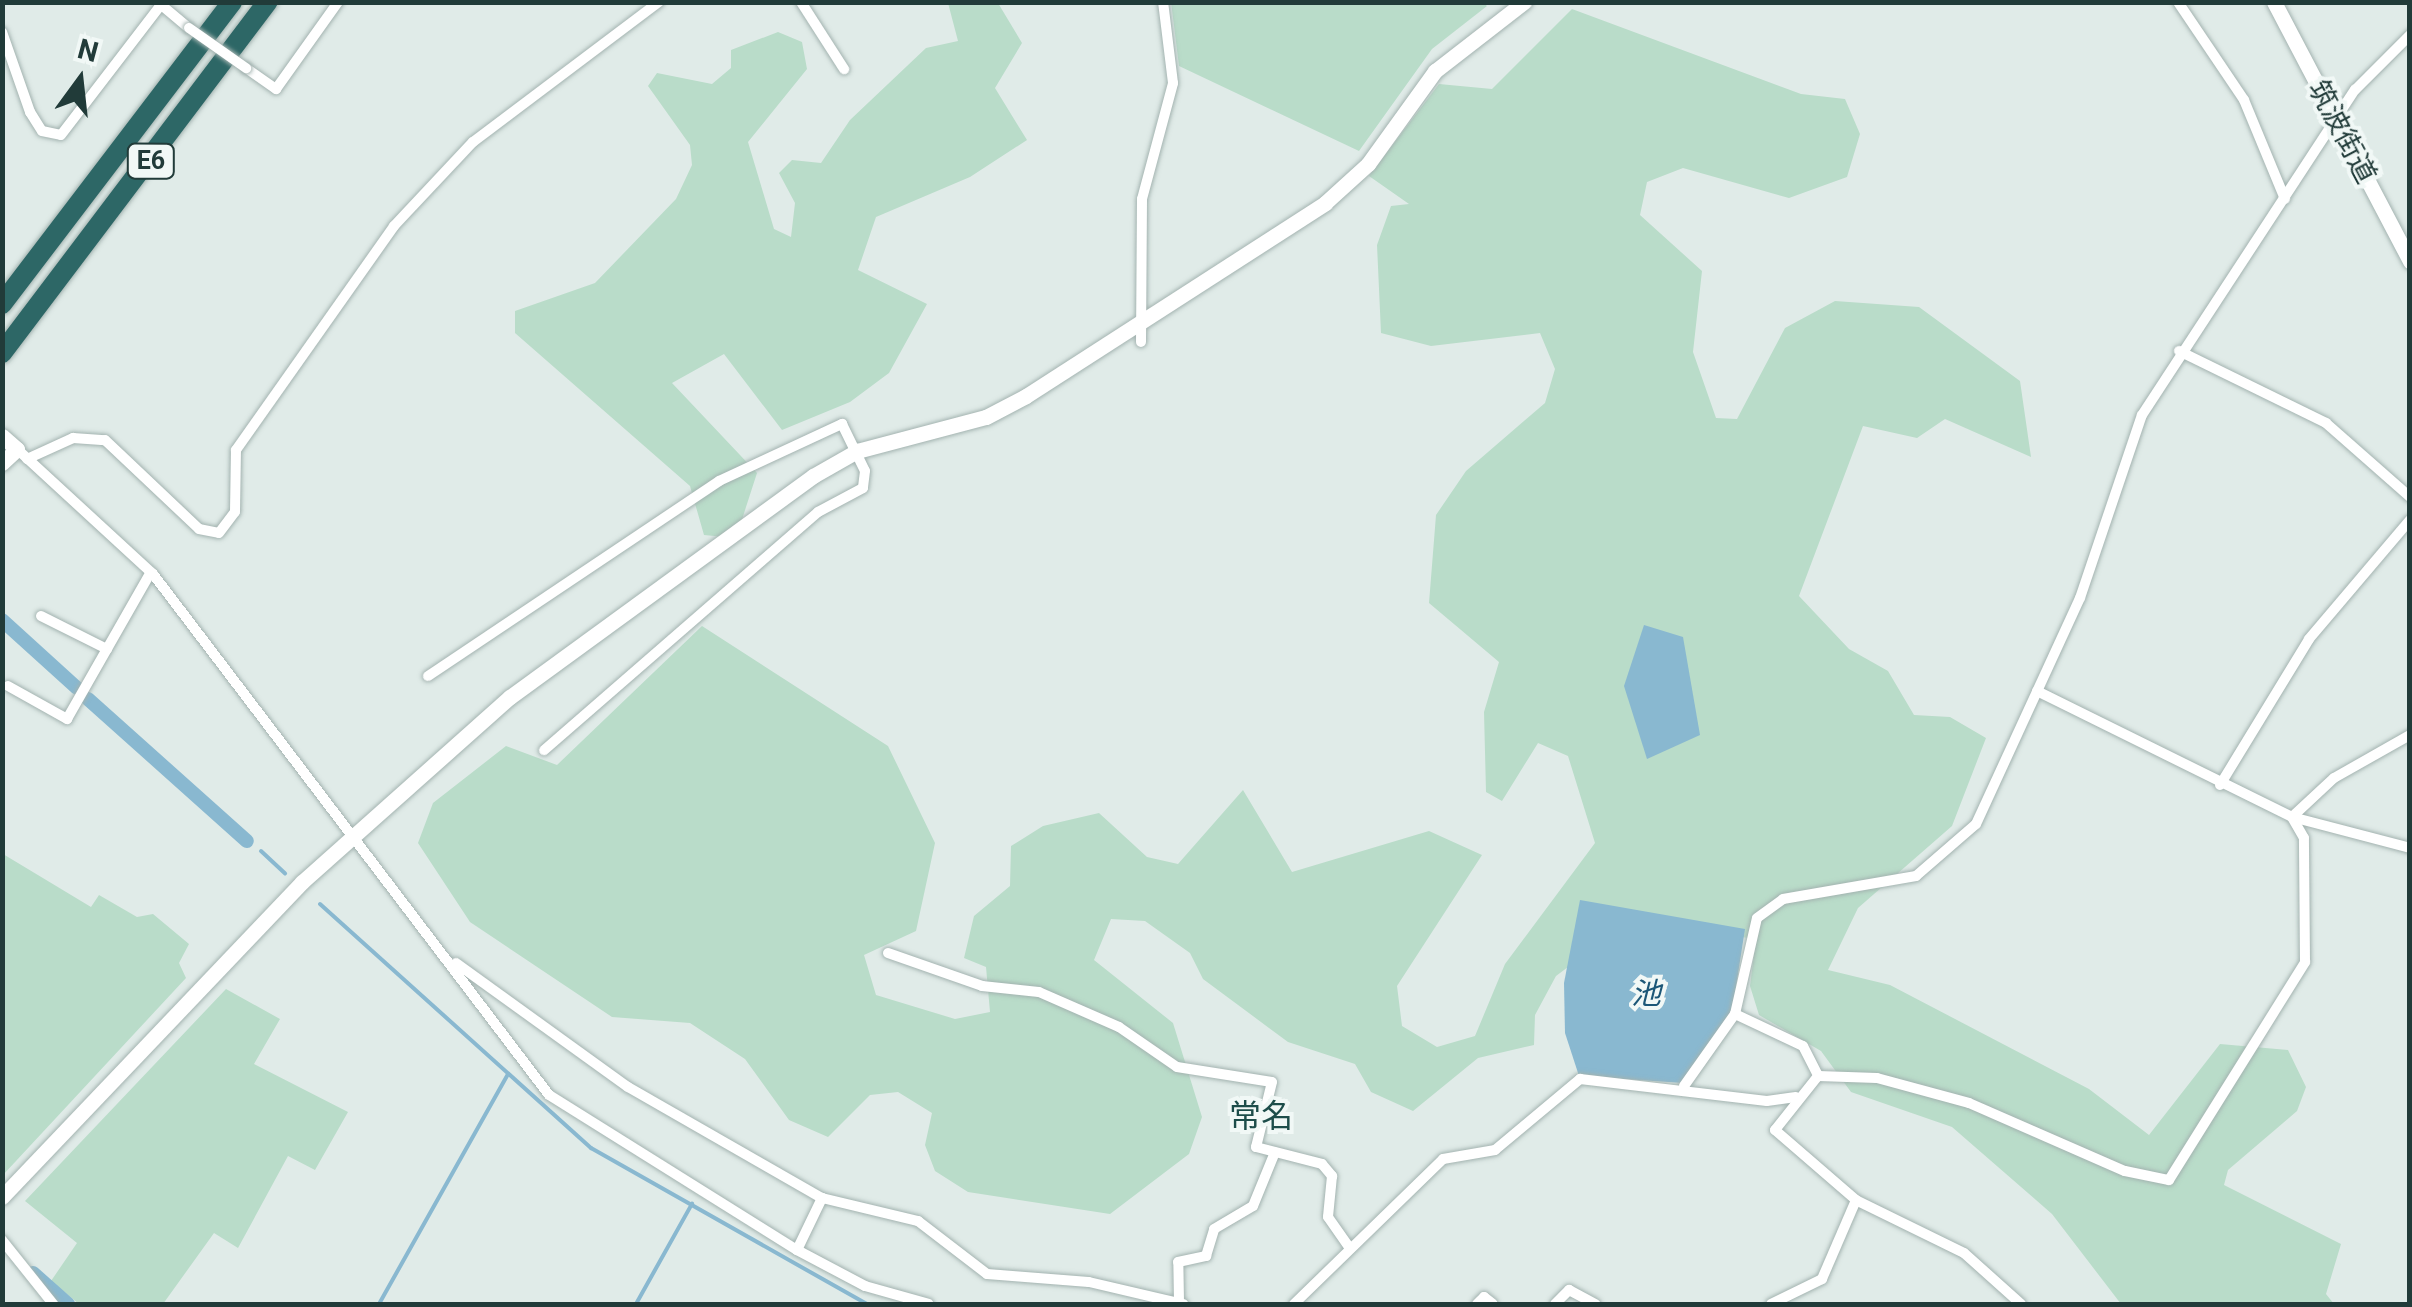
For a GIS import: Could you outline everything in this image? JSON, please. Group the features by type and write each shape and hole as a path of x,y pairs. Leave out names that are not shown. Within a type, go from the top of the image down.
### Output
{"highway":[{"name":"E6","path":"5,301 232,2"},
{"name":"E6","path":"2,353 267,2"}],"street":[{"path":"2,32 30,112 42,131 61,136 160,4 276,88 338,2"},
{"path":"2,463 73,438 105,440 199,529 219,532 236,512 236,450 394,226 473,142 659,2"},
{"path":"801,2 844,69"},
{"path":"1141,342 1142,199 1173,83 1163,2"},
{"path":"2,1196 354,833 510,697 857,451 986,417 1144,321 1335,194 1435,71 1524,2"},
{"path":"2178,2 2244,100 2285,198"},
{"name":"筑波街道","path":"2274,2 2410,262"},
{"path":"1684,1086 1735,1014 1757,918 1783,899 1916,876 1958,843 2080,598 2134,432 2179,351 2370,70 2410,35"},
{"path":"2179,351 2326,423 2410,498"},
{"path":"428,676 774,452 832,423 857,451 862,488 818,512 544,750"},
{"path":"2,436 151,572 354,833 549,1096 798,1250 864,1286 929,1304"},
{"path":"2220,785 2310,639 2410,520"},
{"path":"8,686 67,720 151,572"},
{"path":"41,616 107,650"},
{"path":"2037,690 2220,785 2292,817 2410,848"},
{"path":"2292,817 2334,778 2410,735"},
{"path":"2022,1304 1964,1253 1856,1200 1776,1138 1796,1096 1818,1076 1877,1078 1969,1103 2125,1170 2168,1180 2305,962 2304,838 2292,817"},
{"path":"888,953 982,986 1039,992 1177,1067 1272,1082 1256,1147 1322,1164 1332,1176 1328,1217 1350,1248"},
{"path":"447,956 628,1087 822,1198 918,1221 987,1274 1181,1303 1178,1262 1206,1256 1214,1229 1252,1206 1276,1152"},
{"path":"1735,1014 1802,1046 1818,1076"},
{"path":"1294,1304 1444,1159 1495,1150 1580,1079 1684,1086 1767,1101 1796,1096"},
{"path":"798,1250 822,1198"},
{"path":"1771,1304 1822,1279 1856,1200"},
{"path":"2,1240 52,1304"},
{"path":"1556,1304 1569,1290 1594,1304"},
{"path":"1477,1304 1484,1297 1493,1304"}],"green space":[{"path":"1171,2 1482,2 1487,6 1432,49 1359,151 1179,66"},
{"path":"948,3 998,3 1022,43 995,88 1027,140 970,177 876,217 858,270 927,304 889,373 850,402 782,430 724,354 672,383 757,473 736,538 704,535 690,486 515,333 515,311 595,283 676,199 692,165 690,145 648,86 657,73 712,84 731,68 731,50 778,32 802,42 807,69 748,142 774,229 791,237 795,203 779,173 792,160 821,163 850,120 926,48 958,41"},
{"path":"1572,9 1801,94 1845,99 1860,134 1847,177 1789,198 1683,168 1647,182 1640,215 1702,271 1693,352 1716,418 1737,419 1785,328 1835,301 1919,307 2020,381 2031,457 1945,419 1917,438 1863,426 1799,596 1849,649 1888,671 1914,715 1950,717 1986,738 1952,826 1858,908 1828,970 1890,985 2089,1089 2149,1135 2220,1044 2288,1050 2306,1087 2297,1111 2228,1170 2224,1185 2341,1244 2326,1294 2334,1304 2121,1304 2052,1214 1952,1127 1851,1092 1821,1051 1759,1015 1750,986 1756,939 1696,931 1604,940 1556,976 1535,1015 1534,1045 1478,1058 1413,1111 1371,1092 1355,1064 1288,1042 1203,979 1190,953 1145,921 1111,919 1094,960 1173,1023 1202,1117 1189,1154 1110,1214 968,1192 935,1171 925,1145 932,1113 898,1092 870,1095 828,1137 789,1120 745,1059 690,1023 612,1017 470,922 418,843 433,803 506,746 557,765 702,626 888,746 935,843 916,931 864,955 876,995 955,1019 990,1012 986,967 964,958 974,916 1010,886 1011,846 1043,826 1099,813 1147,857 1178,864 1243,790 1292,872 1429,831 1482,855 1397,986 1402,1026 1437,1047 1475,1036 1505,964 1595,843 1568,756 1538,743 1502,801 1486,792 1484,712 1499,662 1429,603 1436,515 1466,471 1545,403 1555,369 1540,333 1431,346 1381,333 1377,245 1391,206 1409,204 1369,176 1439,84 1492,89"},
{"path":"3,854 91,907 99,895 137,917 153,914 189,944 179,963 186,978 3,1175"},
{"path":"226,989 280,1019 254,1064 348,1112 315,1170 288,1156 238,1248 214,1233 163,1304 79,1304 51,1281 77,1243 25,1201"}],"water":[{"path":"1644,625 1683,637 1700,735 1647,759 1624,686"},
{"name":"池","path":"1580,900 1745,929 1732,1013 1683,1083 1579,1076 1565,1033 1564,983"}],"waterway":[{"path":"2,620 77,688"},
{"path":"88,699 247,841"},
{"path":"261,851 285,873"},
{"path":"320,904 591,1148 867,1304"},
{"path":"379,1304 508,1074"},
{"path":"636,1304 692,1204"},
{"path":"33,1273 68,1304"}],"district":[{"name":"常名","path":"1261,1116"}]}
